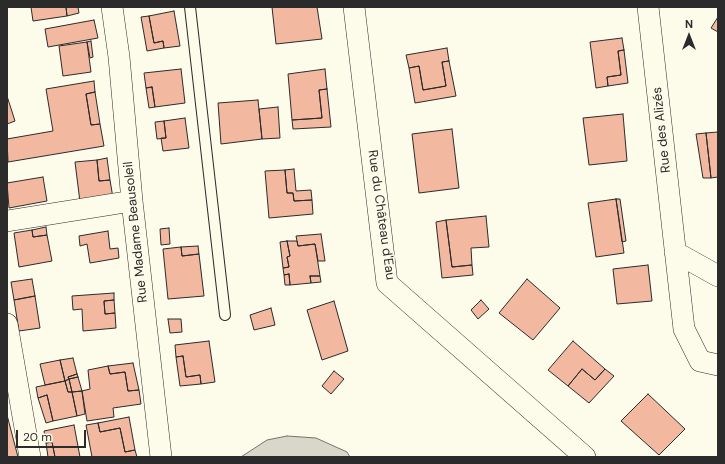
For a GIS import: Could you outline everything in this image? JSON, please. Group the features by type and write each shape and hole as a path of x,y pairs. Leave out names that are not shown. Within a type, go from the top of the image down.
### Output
{"street":[{"name":"Rue Madame Beausoleil","path":"112,7 119,56 132,201 161,457"},
{"name":"Rue du Château d'Eau","path":"354,7 388,283 585,457"},
{"name":"Rue des Alizés","path":"648,7 684,329 700,361 718,365"},
{"path":"7,221 132,201"},
{"path":"675,252 718,276"},
{"path":"7,324 30,457"}],"lane":[{"path":"190,7 225,315"}],"shaded area":[{"path":"287,436 316,438 347,452 350,457 241,457 267,440"}],"building":[{"path":"31,7 66,7 67,16 33,21"},
{"path":"66,7 78,7 79,13 67,16"},
{"path":"272,7 317,7 322,39 276,44"},
{"path":"174,11 180,46 164,48 163,41 154,43 149,16"},
{"path":"149,16 154,43 163,41 164,48 147,51 141,17"},
{"path":"718,17 718,32 711,28"},
{"path":"94,20 98,38 48,47 45,29"},
{"path":"622,38 624,50 618,51 621,75 607,77 608,86 596,88 590,42"},
{"path":"91,41 93,57 90,58 87,42"},
{"path":"87,42 91,72 63,76 59,46"},
{"path":"447,48 449,61 442,62 446,86 423,90 419,66 409,68 406,55"},
{"path":"624,50 628,83 608,86 607,77 621,75 618,51"},
{"path":"449,61 456,96 415,103 409,68 419,66 423,90 446,86 442,62"},
{"path":"181,69 185,103 155,107 152,87 146,88 144,73"},
{"path":"325,69 327,89 319,90 322,118 292,120 288,74"},
{"path":"94,81 95,92 86,94 91,125 100,124 104,146 8,162 7,139 53,131 46,89"},
{"path":"152,87 155,107 149,108 146,88"},
{"path":"327,89 331,127 293,129 292,120 322,118 319,90"},
{"path":"95,92 100,124 91,125 86,94"},
{"path":"7,96 15,121 7,124"},
{"path":"258,100 262,139 221,144 218,103"},
{"path":"278,107 280,138 262,139 259,109"},
{"path":"623,114 627,161 589,165 583,118"},
{"path":"185,118 189,148 163,151 161,138 166,138 164,121"},
{"path":"164,121 166,138 157,139 155,122"},
{"path":"452,129 459,188 419,193 412,134"},
{"path":"718,132 718,177 711,178 706,133"},
{"path":"706,133 711,178 703,178 696,134"},
{"path":"107,158 110,180 99,181 97,160"},
{"path":"97,160 99,181 110,180 113,198 80,202 75,162"},
{"path":"294,169 296,191 311,190 312,200 294,201 293,193 287,193 285,170"},
{"path":"285,170 287,193 293,193 294,201 312,200 313,214 269,218 265,171"},
{"path":"43,177 47,201 9,208 7,183"},
{"path":"616,199 620,199 626,241 622,242"},
{"path":"616,199 624,253 596,257 588,203"},
{"path":"486,216 489,247 471,248 472,265 452,267 446,220"},
{"path":"446,220 452,267 472,265 473,275 442,278 436,222"},
{"path":"46,227 47,235 33,237 32,230"},
{"path":"169,228 170,244 161,245 160,229"},
{"path":"32,230 33,237 47,235 52,261 19,267 14,233"},
{"path":"108,231 110,249 118,248 119,258 90,263 87,244 80,246 79,236"},
{"path":"321,234 325,261 318,261 315,244 298,246 296,236"},
{"path":"287,241 297,241 298,246 315,244 320,276 310,276 311,283 290,285 289,274 284,275 283,268 289,267 287,257 290,256"},
{"path":"287,241 290,256 287,257 289,267 283,268 280,242"},
{"path":"198,246 199,254 182,256 181,247"},
{"path":"181,247 182,256 199,254 204,296 168,299 163,249"},
{"path":"648,265 652,301 617,304 613,269"},
{"path":"289,274 290,285 285,285 284,275"},
{"path":"310,276 320,276 321,282 311,283"},
{"path":"32,279 35,296 14,300 11,282"},
{"path":"527,279 560,308 533,340 499,313"},
{"path":"114,293 114,300 104,301 105,314 115,313 116,328 83,331 82,309 73,310 72,296"},
{"path":"35,296 40,328 19,331 14,300"},
{"path":"114,300 115,313 105,314 104,301"},
{"path":"481,300 489,309 478,319 471,310"},
{"path":"334,301 348,351 322,360 307,310"},
{"path":"271,308 275,325 254,330 250,315"},
{"path":"168,319 181,319 182,332 170,333"},
{"path":"209,341 215,382 201,384 200,375 186,377 183,356 176,357 175,345"},
{"path":"573,341 605,369 595,380 582,369 568,386 548,370"},
{"path":"183,356 186,377 200,375 201,384 180,386 176,357"},
{"path":"73,358 77,374 68,377 69,379 65,381 60,360"},
{"path":"60,360 65,381 45,385 40,364"},
{"path":"133,363 139,390 128,391 125,372 110,374 108,366"},
{"path":"108,366 110,374 125,372 128,391 139,390 141,404 113,408 114,417 87,421 82,391 90,389 88,370"},
{"path":"582,369 595,380 605,369 614,376 589,403 568,386"},
{"path":"334,371 344,379 331,394 322,386"},
{"path":"77,374 78,377 69,379 68,377"},
{"path":"78,377 82,391 72,392 69,379"},
{"path":"69,379 72,392 68,392 65,381"},
{"path":"65,381 68,392 72,392 77,416 53,421 47,395 38,398 36,387"},
{"path":"82,391 85,414 77,416 72,392"},
{"path":"648,394 685,429 659,455 621,421"},
{"path":"47,395 53,421 46,423 38,398"},
{"path":"7,415 18,457 7,457"},
{"path":"129,417 135,450 125,452 120,428 100,432 98,423"},
{"path":"98,423 100,432 120,428 125,452 135,450 137,457 92,457 86,425"},
{"path":"74,425 80,457 55,457 52,442 46,443 44,431"},
{"path":"52,442 55,457 48,457 46,443"}]}
